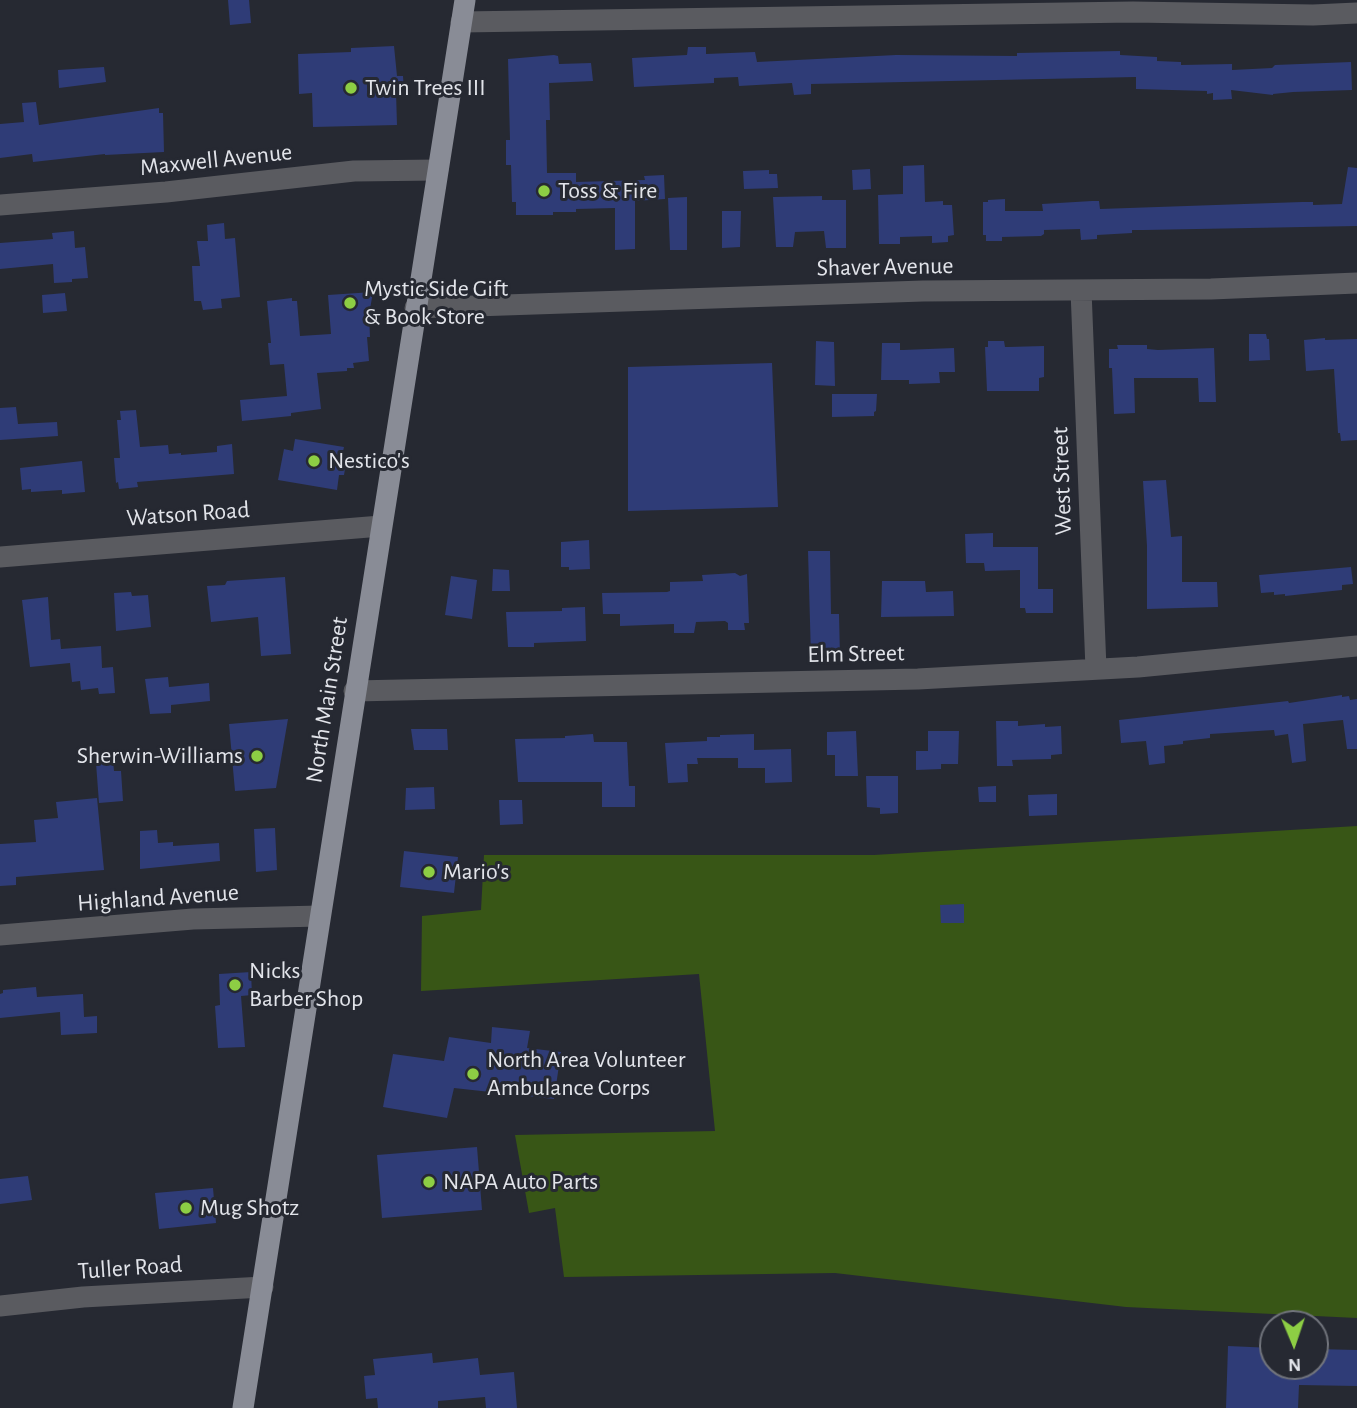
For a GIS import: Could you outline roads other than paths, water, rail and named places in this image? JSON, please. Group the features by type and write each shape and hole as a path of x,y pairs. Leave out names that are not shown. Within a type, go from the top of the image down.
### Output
{"main road":[{"name":"North Main Street","path":"243,1408 465,0"}],"street":[{"path":"461,22 1133,12 1313,15 1357,13"},
{"name":"Maxwell Avenue","path":"0,205 166,192 354,171 438,170"},
{"name":"Shaver Avenue","path":"415,308 910,292 1211,289 1357,283"},
{"name":"West Street","path":"1081,290 1096,669"},
{"name":"Watson Road","path":"0,557 381,526"},
{"name":"Elm Street","path":"354,691 918,679 1139,667 1357,646"},
{"name":"Highland Avenue","path":"0,935 193,919 320,916"},
{"name":"Tuller Road","path":"0,1306 83,1297 263,1287"}],"place":[{"name":"Twin Trees III","path":"351,88"},
{"name":"Toss & Fire","path":"544,191"},
{"name":"Mystic Side Gift & Book Store","path":"350,303"},
{"name":"Nestico's","path":"314,461"},
{"name":"Sherwin-Williams","path":"257,756"},
{"name":"Mario's","path":"429,872"},
{"name":"Nicks Barber Shop","path":"235,985"},
{"name":"North Area Volunteer Ambulance Corps","path":"473,1074"},
{"name":"NAPA Auto Parts","path":"429,1182"},
{"name":"Mug Shotz","path":"186,1208"}]}
